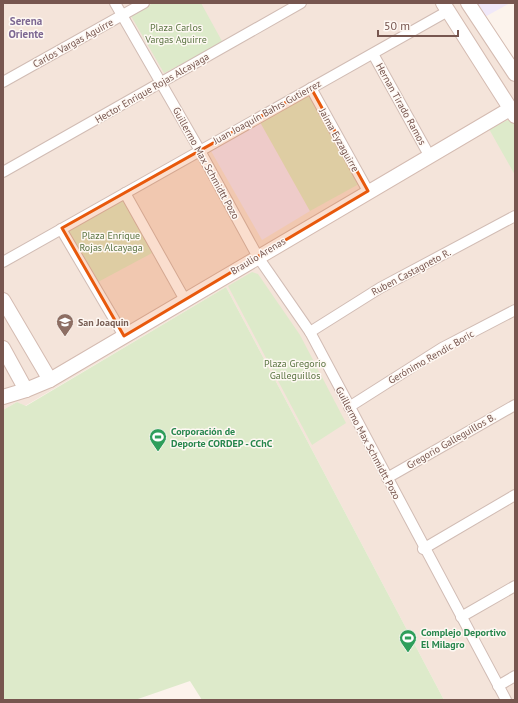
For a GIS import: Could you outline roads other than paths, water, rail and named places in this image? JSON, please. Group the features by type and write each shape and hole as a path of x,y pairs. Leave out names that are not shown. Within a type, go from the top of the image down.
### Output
{"street":[{"name":"Guillermo Max Schmidtt Pozo","path":"115,3 199,149 258,256 310,332 424,549 506,700"},
{"name":"Carlos Vargas Aguirre","path":"3,82 144,3"},
{"name":"Hector Enrique Rojas Alcayaga","path":"3,172 301,3"},
{"path":"468,3 515,74"},
{"path":"445,7 513,112"},
{"name":"Juan Joaquín Bahrs Gutierrez","path":"3,262 199,149 373,54 445,7"},
{"name":"Hernan Tirado Ramos","path":"373,54 429,155"},
{"name":"Jaima Eyzaguirre","path":"311,88 368,191"},
{"name":"Braulio Arenas","path":"3,397 26,390 50,380 429,155 513,112"},
{"path":"125,193 185,300"},
{"name":"Ruben Castagneto R.","path":"310,332 380,288 515,216"},
{"path":"61,229 124,336"},
{"path":"3,300 50,380"},
{"name":"Gerónimo Rendic Boric","path":"349,406 442,348 515,310"},
{"path":"3,348 26,390"},
{"name":"Gregorio Galleguillos B.","path":"387,478 515,405"},
{"path":"424,549 515,495"},
{"path":"461,617 515,586"},
{"path":"498,686 515,676"}],"place":[{"name":"San Joaquin","path":"65,337"},
{"name":"Corporación de Deporte CORDEP - CChC","path":"158,452"},
{"name":"Complejo Deportivo El Milagro","path":"408,653"}],"district":[{"name":"Serena Oriente","path":"26,27"}],"park label":[{"name":"Plaza Carlos Vargas Aguirre","path":"176,32"},
{"name":"Plaza Enrique Rojas Alcayaga","path":"111,240"},
{"name":"Plaza Gregorio Galleguillos","path":"295,368"}]}
